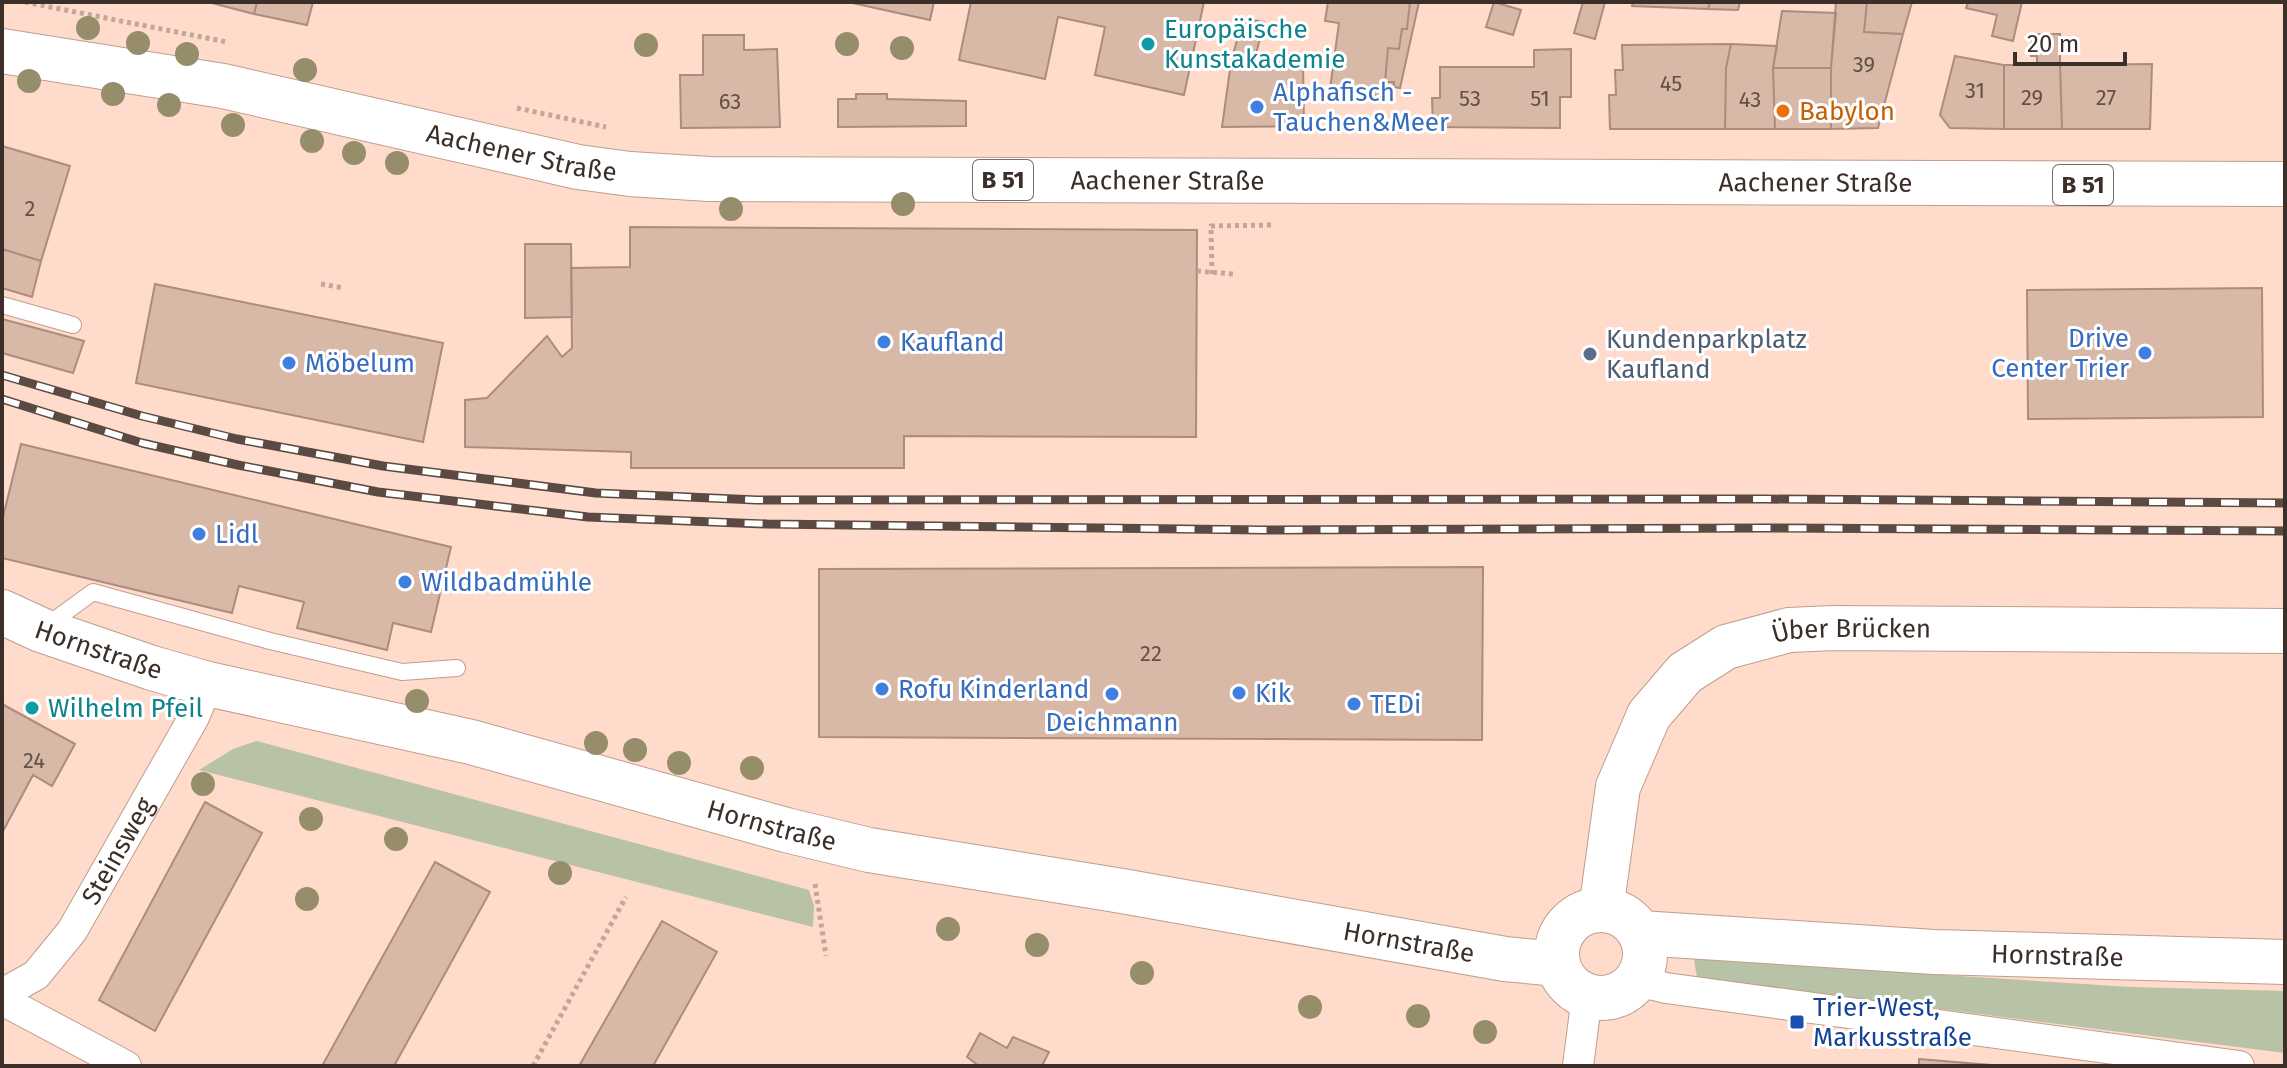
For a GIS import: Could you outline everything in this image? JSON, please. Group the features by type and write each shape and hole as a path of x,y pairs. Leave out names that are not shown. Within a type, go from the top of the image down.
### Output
{"street":[{"name":"Aachener Straße","path":"2,51 223,86 578,167 709,179 2285,184"},
{"name":"Hornstraße","path":"2,612 41,630 208,684 471,742 869,850 1505,959 1558,964"},
{"name":"Über Brücken","path":"1601,910 1618,787 1649,715 1685,673 1726,647 1789,630 1833,628 2285,631"},
{"name":"Steinsweg","path":"2,997 36,975 72,931 194,717 208,684"},
{"path":"1601,910 1623,916 1640,933 1645,949 1644,965 1637,981 1627,991 1601,999 1574,989 1564,978 1557,951 1567,927 1576,918 1601,910"},
{"name":"Hornstraße","path":"1640,933 1920,952 2285,962"},
{"path":"1637,981 1666,988 2239,1066"},
{"path":"1578,1066 1587,996"},
{"path":"2,997 126,1066"}],"lane":[{"path":"2,305 73,325"},
{"path":"41,630 93,592 270,641 402,672 457,668"}],"path":[{"path":"25,2 231,43"},
{"path":"502,105 611,128"},
{"path":"1211,226 1212,274"},
{"path":"1197,271 1233,274"},
{"path":"321,284 344,288"},
{"path":"815,884 826,956"},
{"path":"533,1066 626,897"}],"green space":[{"path":"257,741 809,890 814,906 813,927 199,770 233,749"},
{"path":"1694,959 2131,987 2285,991 2285,1053 1697,978"}],"building":[{"path":"208,2 257,2 254,14"},
{"path":"257,2 313,2 307,25 254,14"},
{"path":"848,2 934,2 930,20"},
{"name":"Europäische Kunstakademie","path":"971,2 1204,2 1184,95 1095,75 1105,27 1058,17 1045,79 959,60"},
{"path":"1328,2 1410,2 1407,29 1402,29 1399,49 1388,48 1385,82 1394,82 1392,99 1330,89 1339,23 1325,21"},
{"path":"1410,2 1419,2 1400,88 1394,87 1394,82 1385,82 1388,48 1399,49 1402,29 1407,29"},
{"path":"1494,2 1521,10 1513,35 1486,27"},
{"path":"1583,2 1605,2 1595,39 1574,33"},
{"path":"1633,2 1710,2 1708,9 1632,6"},
{"path":"1710,2 1740,2 1738,10 1708,9"},
{"path":"1836,2 1867,2 1864,32 1903,34 1878,128 1831,129"},
{"path":"1867,2 1912,2 1903,34 1864,32"},
{"path":"1968,2 2022,2 2013,41 1992,36 1997,15 1966,8"},
{"path":"1782,11 1836,13 1831,68 1773,68"},
{"path":"1243,18 1264,22 1254,62 1231,62"},
{"path":"2031,34 2060,34 2060,65 2037,64 2037,56 2031,56"},
{"path":"703,35 744,35 744,50 777,49 780,127 681,128 680,75 703,75"},
{"path":"1731,44 1777,46 1773,68 1775,129 1725,129 1726,68"},
{"path":"1731,44 1726,68 1725,129 1610,129 1609,95 1616,95 1615,70 1623,70 1622,45"},
{"path":"1571,49 1571,97 1560,97 1560,128 1433,127 1432,98 1440,98 1440,67 1534,67 1534,50"},
{"path":"1955,56 2004,65 2004,129 1950,128 1940,115"},
{"path":"1231,62 1303,62 1304,126 1222,127"},
{"path":"2152,64 2150,129 2062,129 2060,65"},
{"path":"2004,65 2060,65 2062,129 2004,129"},
{"path":"1773,68 1831,68 1831,129 1775,129"},
{"path":"856,94 887,94 887,99 966,101 966,126 838,127 838,99 856,99"},
{"path":"2,146 70,166 41,261 2,249"},
{"name":"Kaufland","path":"630,227 1197,230 1196,437 904,436 904,468 631,468 631,452 465,447 465,400 487,398 547,336 562,357 572,348 571,268 630,267"},
{"path":"525,244 571,244 572,317 525,318"},
{"path":"2,249 41,261 32,297 2,288"},
{"name":"Möbelum","path":"155,284 443,343 423,442 136,383"},
{"name":"Drive Center Trier","path":"2262,288 2263,417 2028,419 2027,290"},
{"path":"2,319 84,341 73,373 2,353"},
{"name":"Lidl","path":"21,444 451,547 431,632 393,623 387,650 297,628 304,602 239,586 232,613 2,558 2,521"},
{"path":"1483,567 1482,740 819,737 819,569"},
{"path":"2,704 75,744 52,786 33,775 2,833"},
{"path":"205,802 262,833 155,1031 99,1000"},
{"path":"435,862 490,892 394,1066 322,1066"},
{"path":"662,921 717,952 653,1066 579,1066"},
{"path":"980,1033 1007,1048 1013,1037 1049,1052 1042,1066 979,1066 967,1057"},
{"path":"1919,1059 1991,1065 1991,1066 1919,1066"}],"railway":[{"path":"2,375 142,416 237,439 383,466 596,493 757,500 1763,499 2285,503"},
{"path":"2,399 142,443 238,465 378,492 588,517 767,524 1264,530 1761,528 2285,531"}],"place":[{"name":"Europäische Kunstakademie","path":"1148,44"},
{"name":"Alphafisch - Tauchen&Meer","path":"1257,107"},
{"name":"Babylon","path":"1783,111"},
{"name":"Kaufland","path":"884,342"},
{"name":"Drive Center Trier","path":"2145,353"},
{"name":"Kundenparkplatz Kaufland","path":"1590,354"},
{"name":"Möbelum","path":"289,363"},
{"name":"Lidl","path":"199,534"},
{"name":"Wildbadmühle","path":"405,582"},
{"name":"Rofu Kinderland","path":"882,689"},
{"name":"Kik","path":"1239,693"},
{"name":"Deichmann","path":"1112,694"},
{"name":"TEDi","path":"1354,704"},
{"name":"Wilhelm Pfeil","path":"32,708"},
{"name":"Trier-West, Markusstraße","path":"1797,1022"}]}
